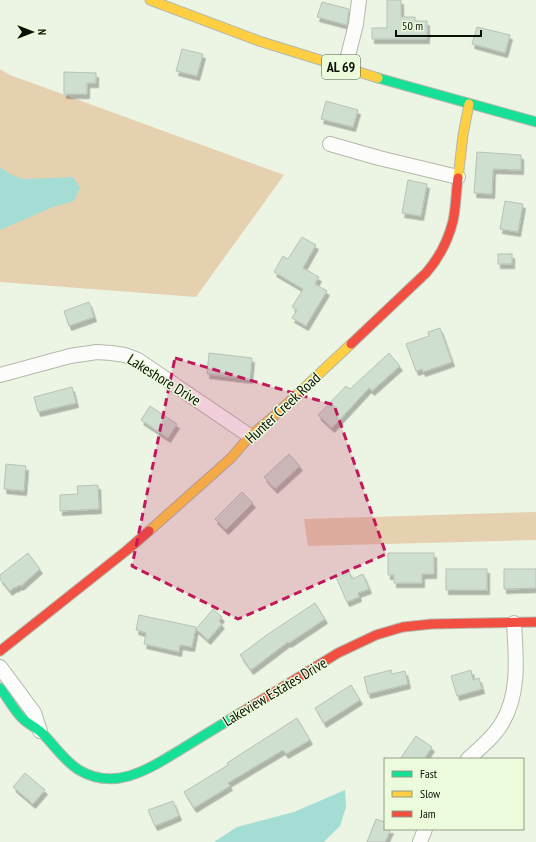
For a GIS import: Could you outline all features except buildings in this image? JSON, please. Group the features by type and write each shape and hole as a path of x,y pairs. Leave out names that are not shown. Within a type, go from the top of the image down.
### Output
{"main road":[{"name":"AL 69","path":"150,0 274,47 536,122"},
{"name":"Hunter Creek Road","path":"0,651 149,531 231,458 250,436 273,417 426,273 435,262 442,249 453,221 456,207 463,135 469,104"},
{"name":"Lakeview Estates Drive","path":"0,688 23,719 40,731 69,763 93,777 106,780 120,779 147,770 338,654 376,635 403,627 432,624 536,622"}],"street":[{"path":"345,68 356,24 359,0"},
{"path":"330,144 379,158 458,176"},
{"name":"Lakeshore Drive","path":"0,375 70,356 97,352 111,352 125,355 138,360 250,436"},
{"path":"469,758 502,724 512,699 516,659 514,623"},
{"name":"Lakeview Estates Drive","path":"0,667 34,713 40,731"},
{"path":"420,842 425,830"}],"highlighted area":[{"path":"175,358 334,405 386,554 238,619 132,566"}],"shaded area":[{"path":"0,69 10,75 284,175 196,297 0,282"},
{"path":"536,512 536,540 308,546 304,519"}],"water":[{"path":"0,167 10,174 23,179 73,177 80,188 74,201 53,207 0,230"},
{"path":"345,790 346,807 340,826 324,842 214,842 237,827 294,812"}],"traffic: fast":[{"path":"378,78 536,122"},
{"path":"0,688 20,716 43,734 69,762 79,770 93,776 107,779 121,778 147,769 242,712"}],"traffic: slow":[{"path":"150,0 259,41 378,78"},
{"path":"458,178 463,135 469,104"},
{"path":"149,531 231,458 250,436 273,417 351,344"}],"traffic: jam":[{"path":"351,344 426,273 435,261 446,242 453,221 458,178"},
{"path":"0,651 149,531"},
{"path":"242,712 338,653 376,635 403,627 432,624 536,622"}]}
